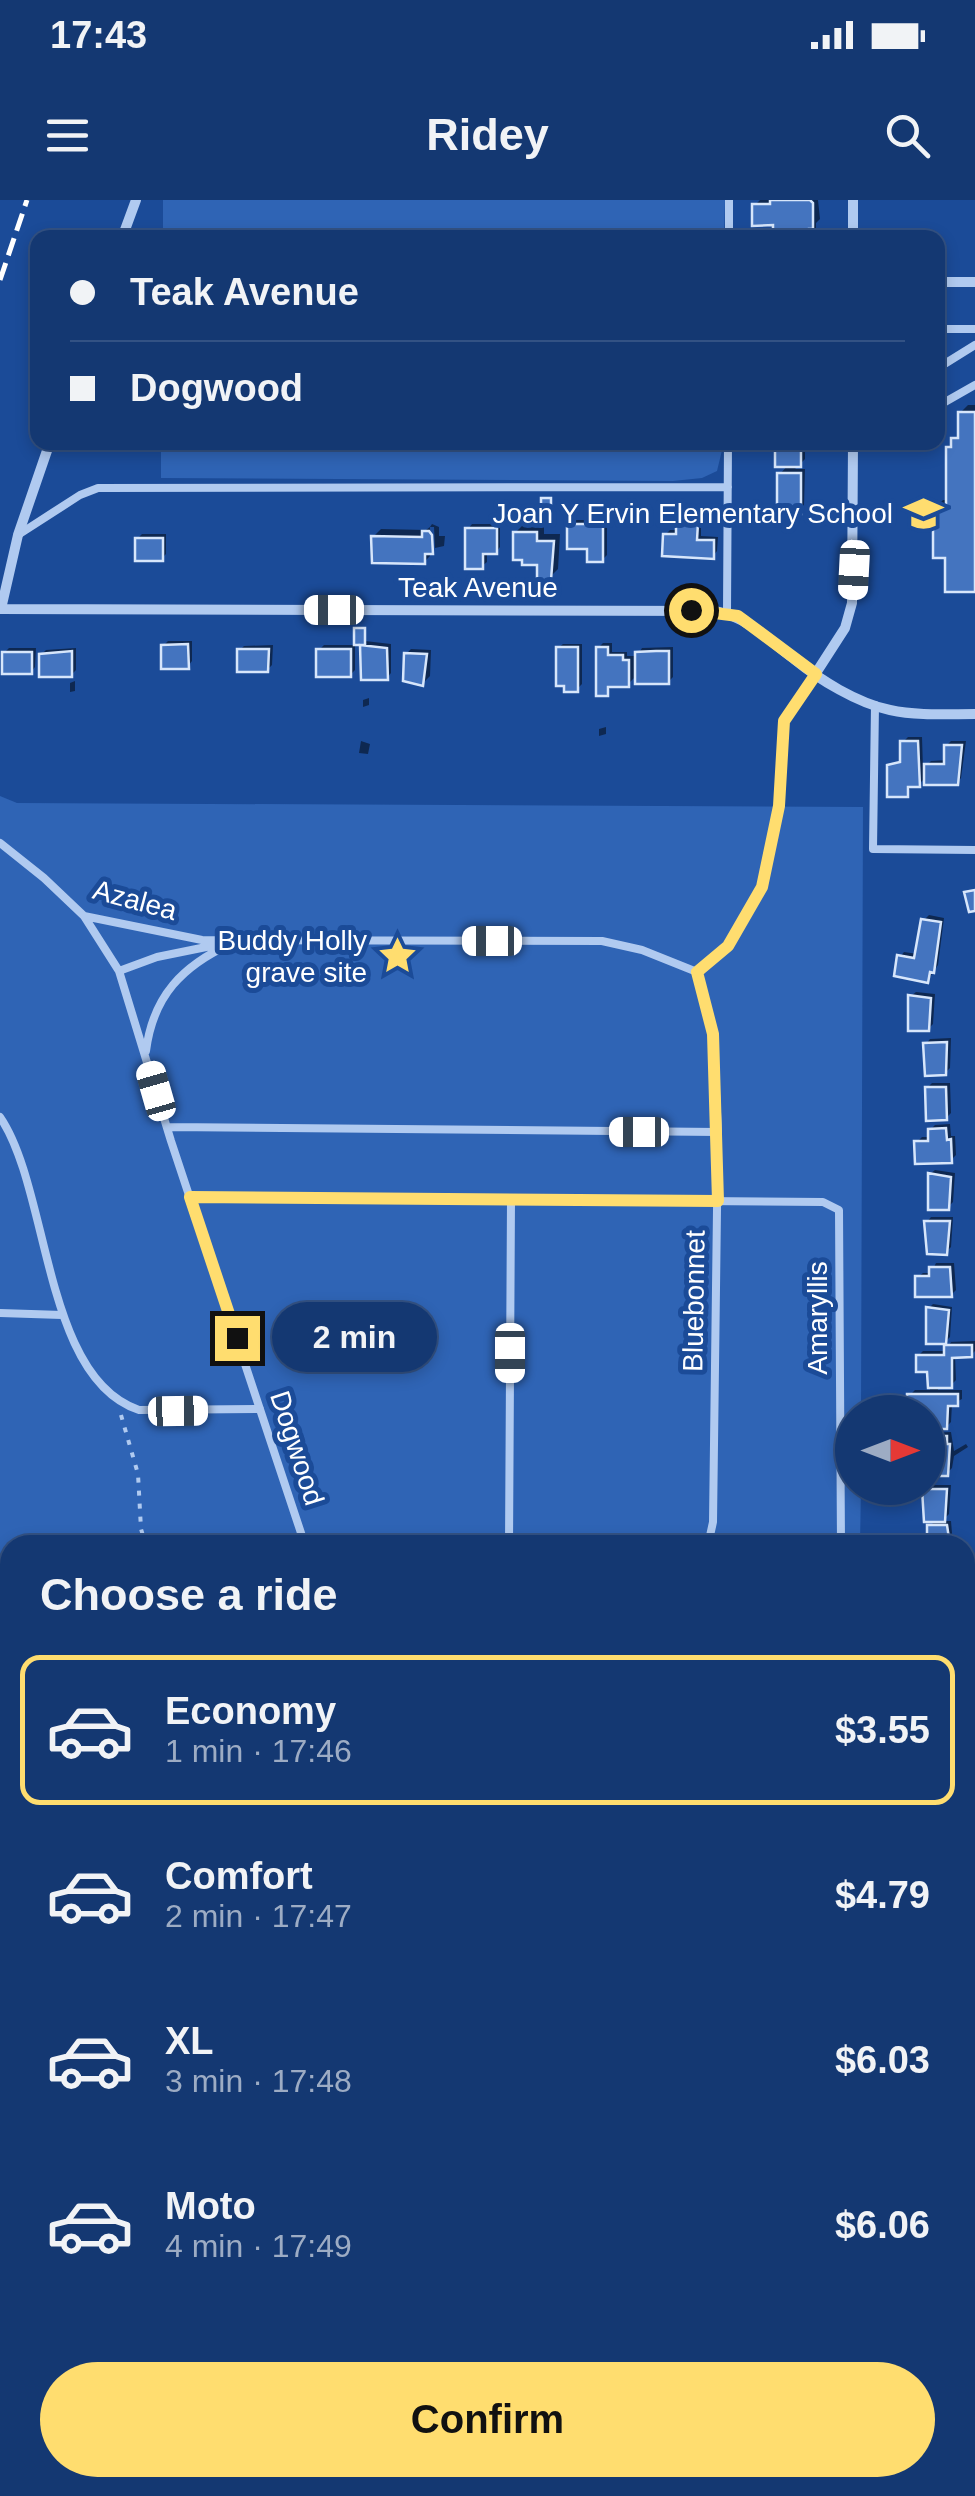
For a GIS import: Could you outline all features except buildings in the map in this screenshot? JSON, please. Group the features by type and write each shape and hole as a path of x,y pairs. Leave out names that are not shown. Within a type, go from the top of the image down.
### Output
{"street":[{"path":"125,230 136,200"},
{"path":"853,200 853,230"},
{"path":"945,282 975,282"},
{"path":"1,609 18,535 47,450"},
{"path":"816,674 846,628 852,603 854,450"},
{"name":"Teak Avenue","path":"1,609 666,609 727,614 760,630 816,674 875,705"},
{"path":"875,705 912,714 975,714"}],"lane":[{"path":"729,200 729,230"},
{"path":"945,329 975,329"},
{"path":"945,364 975,345"},
{"path":"945,402 975,385"},
{"path":"727,614 728,450"},
{"path":"18,535 80,495 98,488 728,486"},
{"path":"697,972 728,946 762,887 779,806 784,721 816,674"},
{"path":"875,705 873,849 975,850"},
{"name":"Azalea","path":"0,843 84,916 202,940 602,941 642,950 697,972"},
{"name":"Dogwood","path":"84,916 119,971 301,1535"},
{"path":"119,971 157,957 236,942"},
{"path":"146,1054 150,1025 162,998 200,958 236,942"},
{"name":"Bluebonnet","path":"697,972 713,1034 718,1132 710,1535"},
{"path":"0,1117 8,1128 24,1178 62,1315 107,1392 140,1410 260,1409"},
{"path":"167,1127 718,1132"},
{"path":"190,1197 718,1201"},
{"path":"509,1535 510,1200"},
{"name":"Amaryllis","path":"718,1201 824,1202 840,1210 841,1535"},
{"path":"0,1313 62,1315"}],"path":[{"path":"116,1400 138,1474 143,1535"}],"shaded area":[{"path":"163,200 725,200 724,230 163,230"},
{"path":"161,450 722,450 717,471 702,478 673,481 161,478"},
{"path":"0,796 17,803 863,807 861,1395 835,1395 835,1505 861,1505 860,1535 0,1535"}],"railway":[{"path":"0,280 27,200"}],"place":[{"name":"Joan Y Ervin Elementary School","path":"923,513"},
{"name":"Buddy Holly grave site","path":"397,956"}],"route":[{"path":"237,1338 190,1197 718,1201 713,1034 697,972 728,946 762,887 779,806 784,721 816,674 738,616 691,610"}]}
